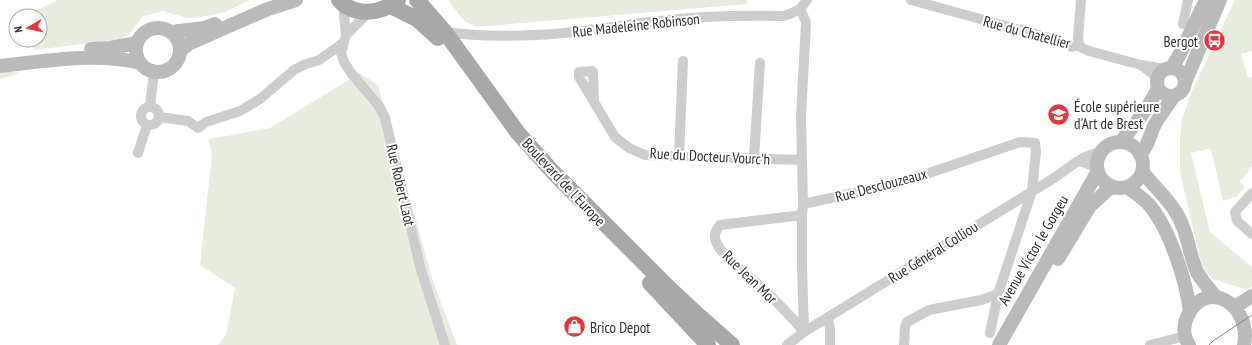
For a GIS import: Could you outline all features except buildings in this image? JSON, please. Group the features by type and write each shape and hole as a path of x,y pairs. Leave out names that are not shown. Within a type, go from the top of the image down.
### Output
{"main road":[{"path":"172,32 204,28 269,0"},
{"path":"180,50 190,43 268,9 296,0"},
{"name":"Boulevard de l'Europe","path":"417,0 459,50 518,133 553,172 666,285 732,345"},
{"name":"Avenue Victor le Gorgeu","path":"999,345 1109,145 1121,142 1153,100 1163,76 1180,54 1206,0"},
{"path":"1140,155 1146,148 1155,125 1164,108 1174,96 1182,92 1185,87 1186,80 1220,0"},
{"path":"341,2 359,11 370,12 380,10 394,3"},
{"name":"Boulevard de l'Europe","path":"394,3 417,19 436,36 516,142 706,344"},
{"path":"153,28 163,28 172,32 178,40 180,50 180,55 175,65 165,71 154,72 144,67 140,63 136,54 137,43 141,35 153,28"},
{"path":"0,57 110,48 137,43"},
{"path":"0,66 51,60 110,58 140,63"},
{"path":"1174,96 1166,96 1162,93 1163,76 1179,70 1183,73 1186,80"},
{"path":"1099,163 1103,181 1112,186 1122,188 1127,187 1137,181 1143,166 1140,155 1132,146 1121,142"},
{"path":"1142,171 1166,198 1177,214 1184,227 1197,272 1216,297"},
{"name":"Avenue Victor le Gorgeu","path":"1009,345 1090,206 1112,186"},
{"path":"1127,187 1151,206 1168,234 1190,310"},
{"path":"1187,341 1184,327 1190,310 1201,300 1216,297 1246,303 1249,329 1244,345"}],"street":[{"path":"804,332 801,117 806,22 800,9 807,0"},
{"name":"Rue du Chatellier","path":"911,0 1057,40 1072,47 1079,44 1082,48 1089,51 1141,65 1163,76"},
{"path":"1079,44 1078,38 1081,0"},
{"path":"1183,24 1188,0"},
{"name":"Rue Robert Laot","path":"341,2 344,39 341,53 344,62 351,73 379,106 385,118 421,270 445,345"},
{"name":"Rue Madeleine Robinson","path":"445,32 471,35 575,32 676,19 739,16 783,16 800,9"},
{"path":"159,117 188,121 198,128 206,122 240,111 260,99 294,70 319,60 344,39 370,12"},
{"path":"459,50 471,35"},
{"path":"679,157 683,60"},
{"path":"754,158 760,63"},
{"path":"150,106 154,72"},
{"name":"Rue du Docteur Vourc'h","path":"594,102 615,137 629,148 645,154 679,157 802,160"},
{"path":"150,106 158,111 159,117 156,123 150,125 142,121 141,115 144,109 150,106"},
{"path":"138,153 147,124"},
{"name":"Rue Desclouzeaux","path":"803,204 900,182 1020,142 1035,143 1036,152 1032,192"},
{"name":"Rue Général Colliou","path":"787,345 804,332 1092,154 1099,163"},
{"path":"990,334 998,294 1032,192"},
{"path":"1252,193 1235,212 1237,221 1252,234"},
{"name":"Rue Jean Mor","path":"802,215 720,225 716,230 714,238 717,245 730,259 762,288 804,332"},
{"path":"904,345 905,327 907,322 928,310 981,300 998,294"},
{"path":"828,318 830,345"},
{"path":"1150,345 1187,341"}],"shaded area":[{"path":"58,0 250,0 225,12 201,17 187,18 163,11 143,16 130,33 121,39 35,50 33,48 48,48 48,8 41,8"},
{"path":"448,0 747,0 747,4 477,27 464,21"},
{"path":"1235,0 1252,0 1252,51 1241,54 1248,78 1252,77 1252,166 1240,182 1245,187 1236,197 1223,201 1211,149 1191,153 1210,232 1252,267 1252,286 1247,290 1213,279 1205,271 1200,258 1180,172 1180,137 1182,119 1191,93"},
{"path":"0,70 20,73 0,79"},
{"path":"360,73 378,85 433,281 457,345 218,345 226,335 235,288 200,265 212,154 208,139 270,128"}],"tram line":[{"path":"1209,345 1252,315"}],"place":[{"name":"Bergot","path":"1214,41"},
{"name":"École supérieure d'Art de Brest","path":"1059,115"},
{"name":"Brico Depot","path":"575,327"}]}
